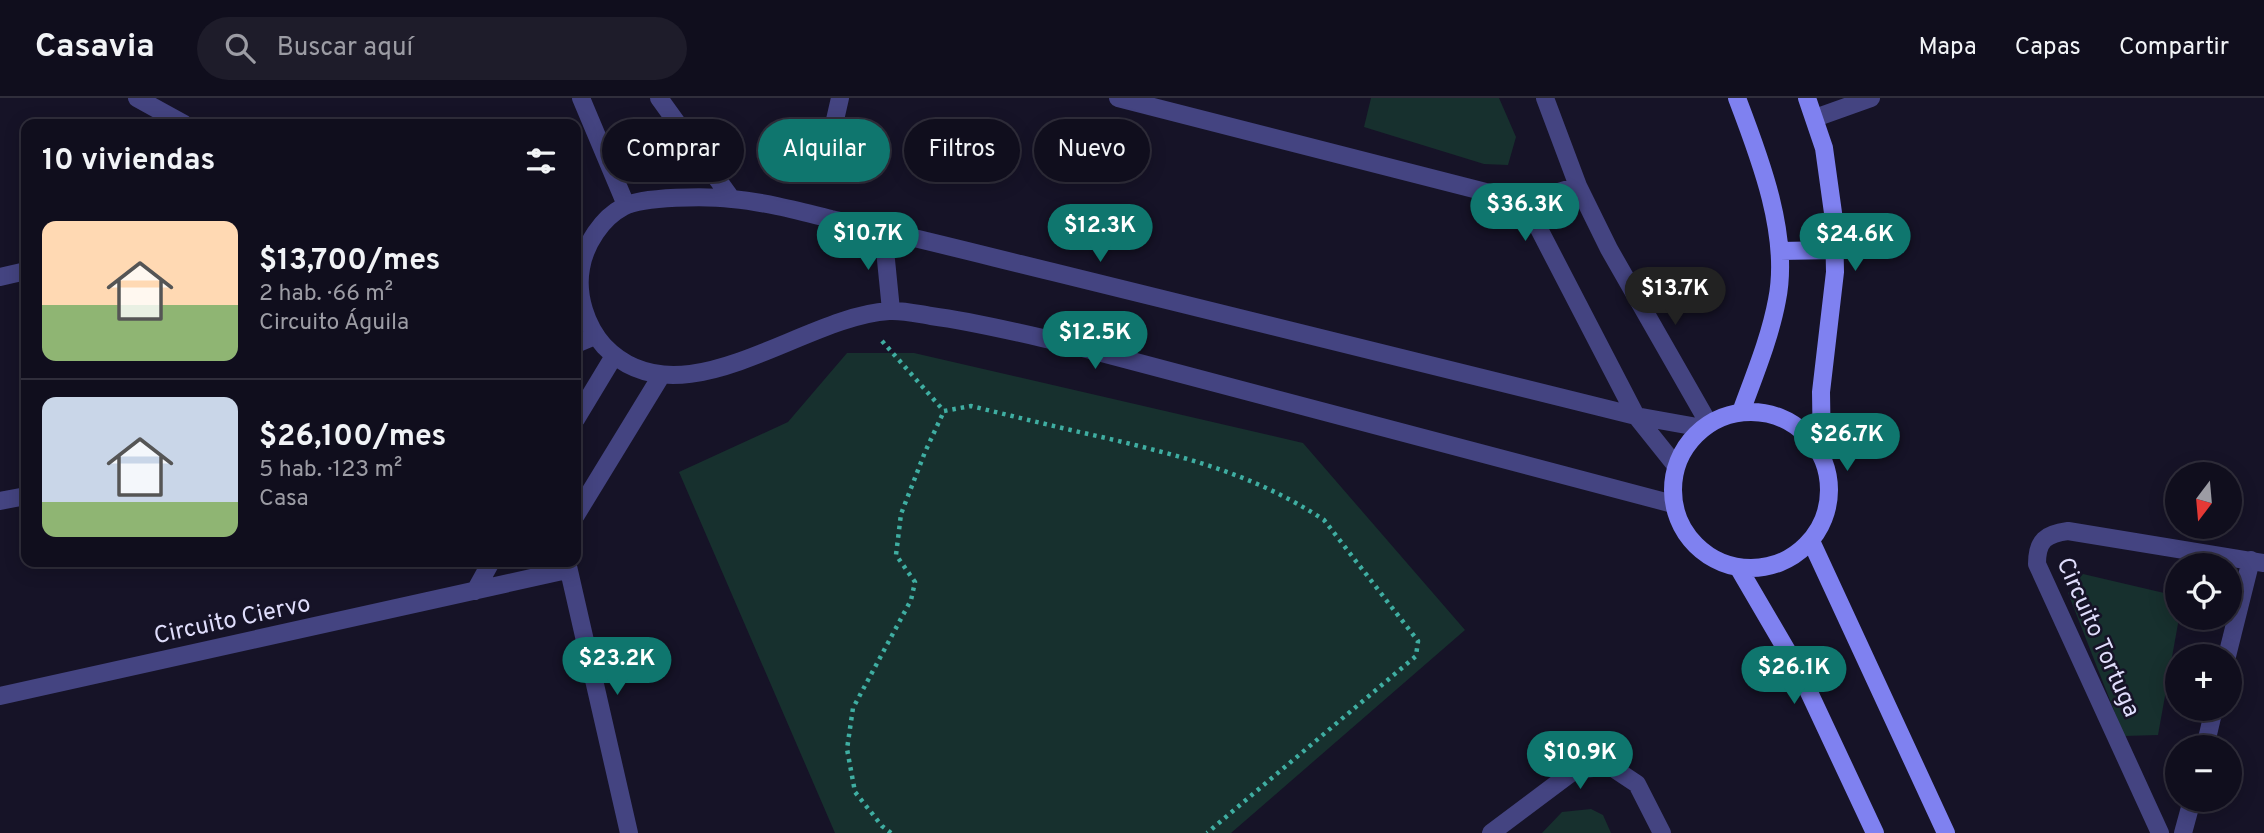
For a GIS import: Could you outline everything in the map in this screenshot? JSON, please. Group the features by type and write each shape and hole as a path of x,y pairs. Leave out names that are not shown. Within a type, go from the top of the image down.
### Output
{"street":[{"path":"137,98 175,119"},
{"path":"581,98 626,205"},
{"path":"659,98 731,198"},
{"path":"835,119 840,98"},
{"path":"1118,98 1525,202 1578,186"},
{"path":"1545,98 1578,186 1706,426"},
{"path":"1737,98 1753,138 1770,198 1780,251 1777,300 1741,412"},
{"path":"1807,98 1824,148 1831,187 1835,250 1835,272 1821,391 1822,457 1829,479 1829,501 1822,522 1811,541 1778,564 1758,568 1738,567 1715,559 1696,546 1681,526 1673,504 1672,485 1676,466 1687,444 1706,426 1724,416 1741,412 1766,413 1789,422 1808,437 1822,457"},
{"path":"1815,118 1871,98"},
{"path":"581,261 598,228 626,205 658,199 731,198 883,230 1636,416 1706,426"},
{"path":"1525,202 1636,416 1676,466"},
{"path":"883,230 891,310"},
{"path":"1780,251 1835,250"},
{"path":"0,277 21,272"},
{"path":"581,298 595,336 614,356 635,369 661,376 699,372 774,348 816,330 860,316 891,310 973,322 1064,343 1673,504"},
{"path":"581,342 595,336"},
{"path":"581,411 614,356"},
{"path":"581,506 661,376"},
{"path":"0,501 21,497"},
{"name":"Circuito Tortuga","path":"2160,833 2037,564 2037,552 2043,541 2052,533 2068,531 2257,562 2231,644"},
{"path":"1811,541 1945,833"},
{"path":"475,591 488,567"},
{"name":"Circuito Ciervo","path":"0,696 475,591 563,567"},
{"name":"Circuito Ciervo","path":"567,567 629,833"},
{"path":"1738,567 1800,673 1875,833"},
{"path":"1492,833 1575,770 1609,766 1637,784 1662,833"},
{"path":"2183,833 2189,812"}],"path":[{"path":"860,316 944,411"},
{"path":"944,411 971,406 1182,456 1228,471 1304,507 1324,520 1418,641 1416,656 1207,833"},
{"path":"891,833 882,826 855,792 846,749 853,708 911,600 915,582 897,555 901,514 944,411"}],"green space":[{"path":"1371,98 1499,98 1516,137 1508,165 1484,164 1364,127"},
{"path":"847,353 914,353 1303,443 1465,630 1231,833 835,833 679,472 788,422"},
{"path":"2083,574 2165,593 2165,630 2177,630 2174,644 2165,644 2165,696 2158,735 2124,736 2068,593"},
{"path":"1591,809 1603,815 1611,833 1542,833 1562,812"}]}
